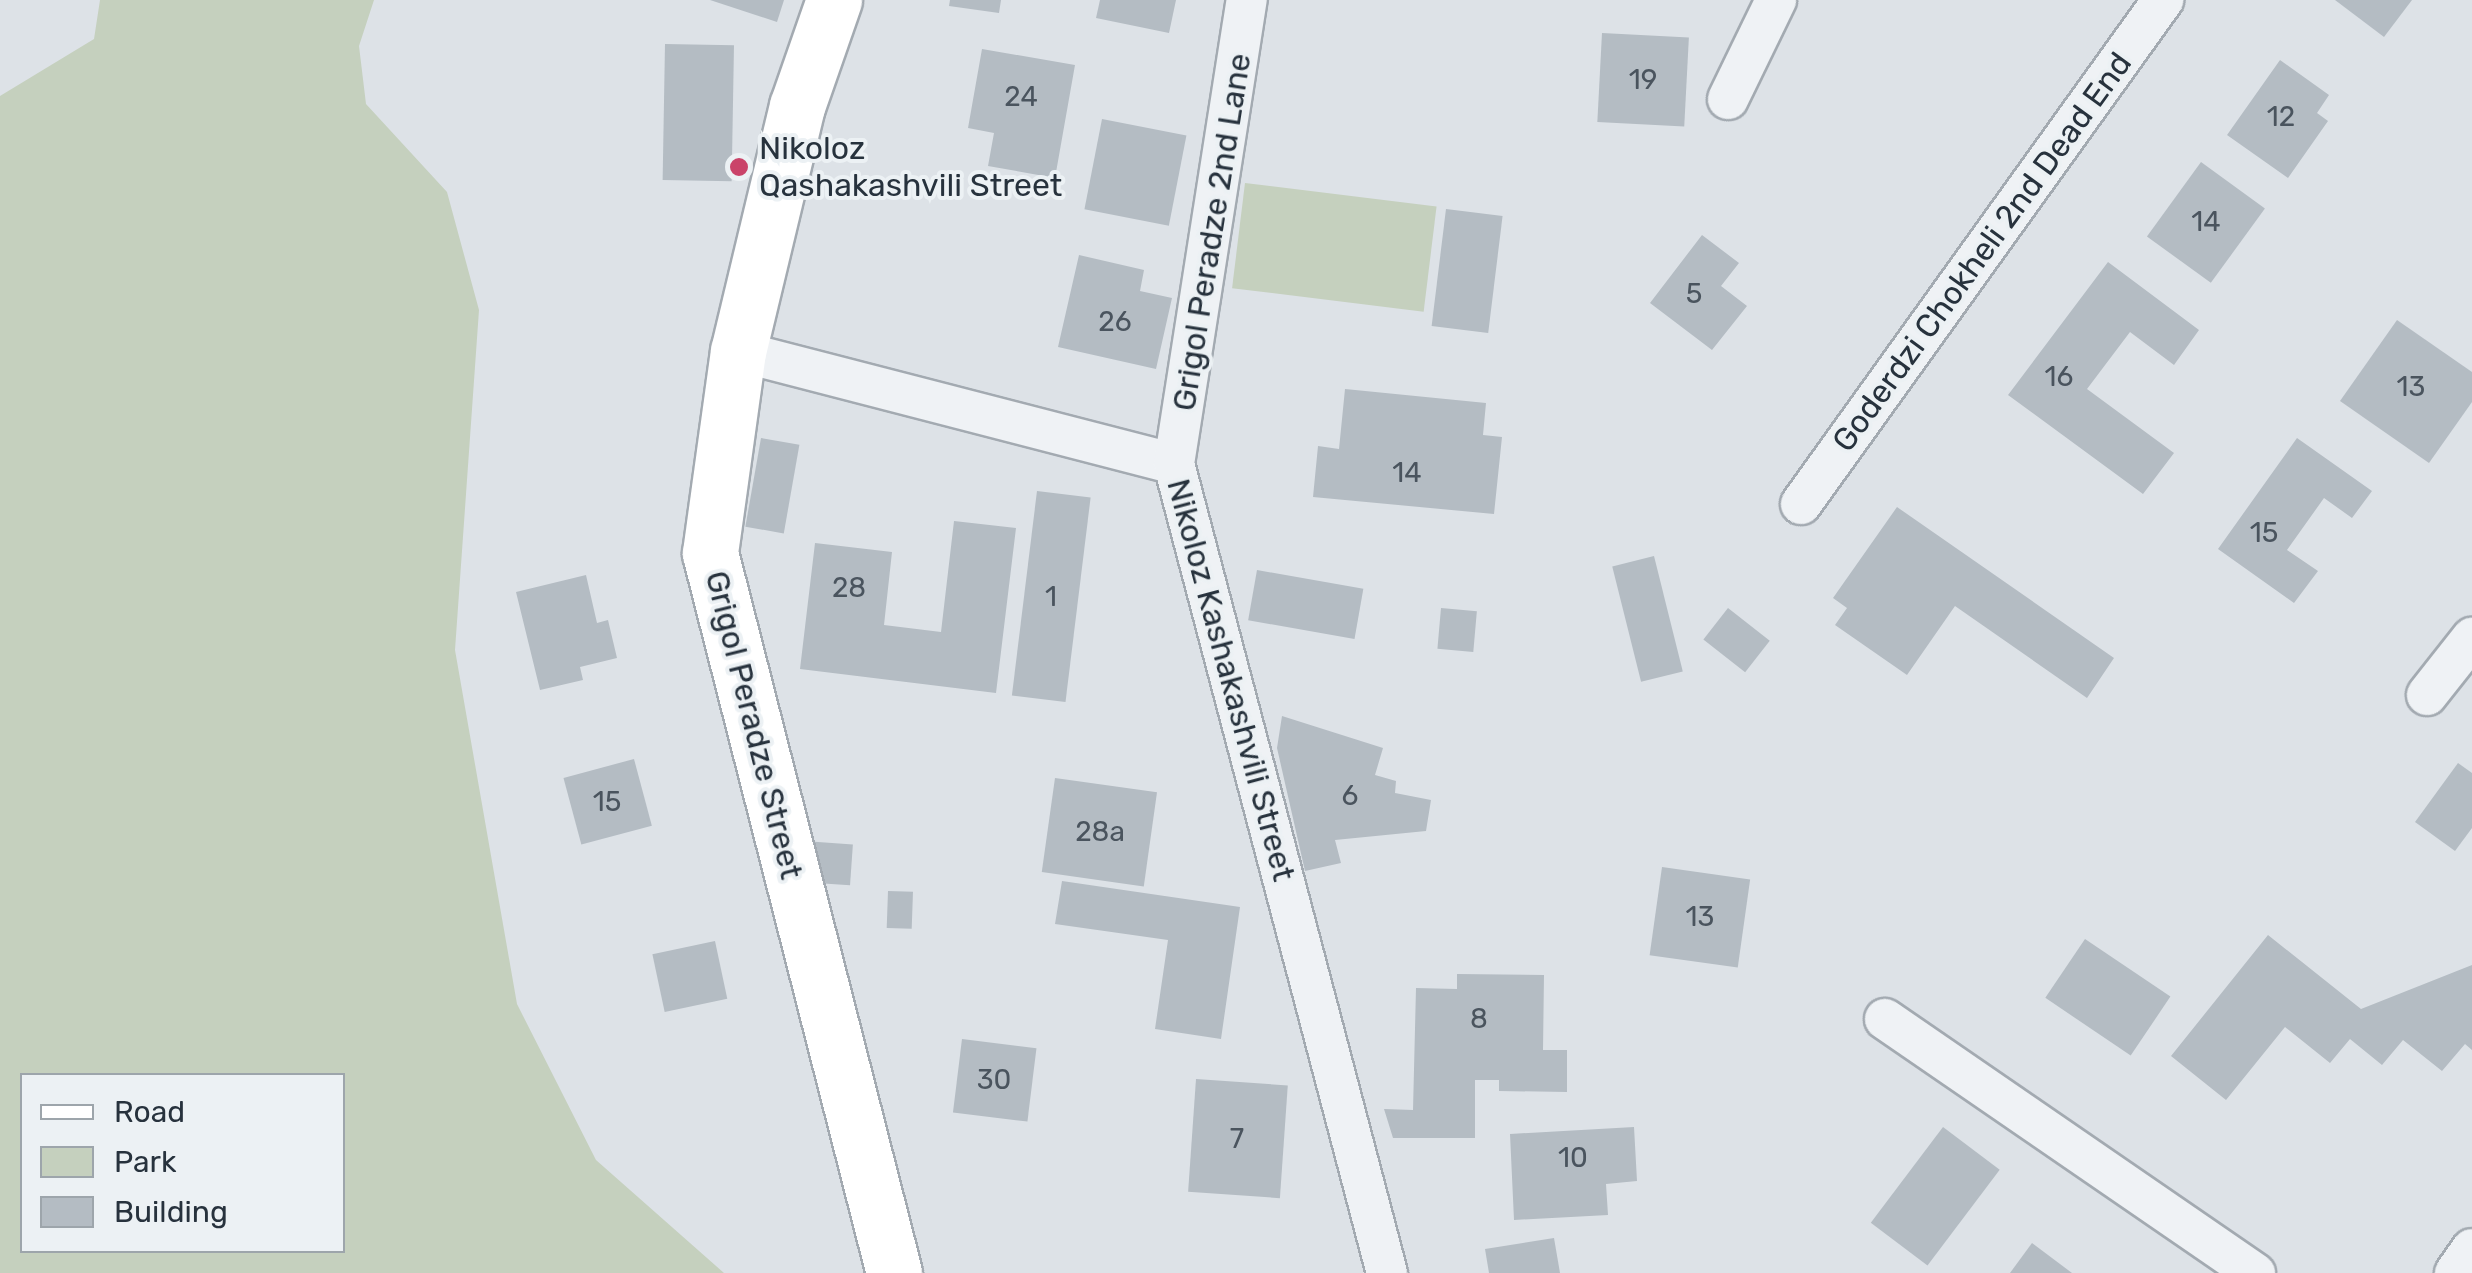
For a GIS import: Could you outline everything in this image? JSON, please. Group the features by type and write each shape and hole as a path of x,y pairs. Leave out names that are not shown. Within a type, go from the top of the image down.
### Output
{"street":[{"name":"Grigol Peradze Street","path":"834,0 797,106 738,351 710,553 894,1273"},
{"name":"Grigol Peradze 2nd Lane","path":"1174,464 1248,0"},
{"path":"1728,99 1776,0"},
{"name":"Goderdzi Chokheli 2nd Dead End","path":"1800,504 2162,0"},
{"name":"Nikoloz Kashakashvili Street","path":"738,351 1174,464 1387,1273"},
{"path":"2428,695 2472,638"},
{"path":"1885,1019 2255,1273"},
{"path":"2455,1273 2472,1248"}],"green space":[{"path":"100,0 374,0 359,46 366,104 447,192 479,310 455,650 517,1004 596,1160 724,1273 0,1273 0,96 94,39"},
{"path":"1245,183 1437,207 1424,312 1232,288"}],"building":[{"path":"710,0 784,0 777,22"},
{"path":"950,0 1001,0 999,13 949,6"},
{"path":"1100,0 1176,0 1169,33 1096,18"},
{"path":"2335,0 2412,0 2384,37"},
{"path":"1602,33 1689,38 1684,126 1597,122"},
{"path":"665,44 734,45 732,181 663,180"},
{"path":"982,49 1075,65 1055,178 988,166 994,133 968,128"},
{"path":"2280,60 2329,95 2317,113 2328,121 2288,178 2227,135"},
{"path":"1102,119 1186,135 1169,226 1084,209"},
{"path":"2201,162 2265,208 2211,283 2147,236"},
{"path":"1446,209 1503,216 1488,333 1432,326"},
{"path":"1702,235 1739,263 1721,286 1747,306 1712,350 1650,303"},
{"path":"1079,255 1144,270 1140,291 1172,298 1156,369 1058,347"},
{"path":"2108,262 2199,330 2174,365 2130,332 2087,389 2174,453 2143,494 2008,395"},
{"path":"2397,320 2472,372 2472,402 2429,463 2340,401"},
{"path":"1345,389 1486,403 1483,435 1502,437 1494,514 1313,497 1318,446 1339,449"},
{"path":"761,438 799,445 784,533 745,527"},
{"path":"2297,438 2372,491 2352,518 2324,498 2287,550 2318,571 2294,603 2218,549"},
{"path":"1037,491 1091,498 1065,702 1012,695"},
{"path":"1897,507 2114,658 2087,698 1955,606 1907,675 1835,625 1847,608 1833,598"},
{"path":"954,521 1016,528 996,693 800,669 815,543 892,552 884,625 941,632"},
{"path":"1654,556 1683,671 1641,682 1612,566"},
{"path":"1257,570 1363,589 1355,639 1248,620"},
{"path":"586,575 597,623 608,620 617,658 580,667 583,680 540,690 516,592"},
{"path":"1441,608 1477,611 1473,652 1437,649"},
{"path":"1728,608 1770,641 1745,672 1703,640"},
{"path":"1282,716 1383,748 1375,775 1396,781 1395,793 1431,800 1426,831 1335,840 1341,863 1305,871 1277,748"},
{"path":"634,759 652,826 581,845 563,778"},
{"path":"2458,763 2472,773 2472,828 2455,851 2415,822"},
{"path":"1055,778 1157,792 1144,886 1042,872"},
{"path":"804,841 853,844 850,885 801,882"},
{"path":"1662,867 1750,879 1738,968 1650,955"},
{"path":"1062,881 1240,907 1221,1039 1155,1029 1168,940 1055,924"},
{"path":"888,891 913,892 912,929 887,928"},
{"path":"2268,935 2361,1009 2472,965 2472,1050 2465,1044 2442,1071 2403,1040 2382,1065 2350,1039 2330,1063 2285,1027 2226,1100 2171,1056"},
{"path":"2085,939 2170,997 2131,1055 2045,998"},
{"path":"715,941 727,999 665,1012 652,954"},
{"path":"1457,974 1544,975 1543,1050 1567,1050 1567,1092 1499,1091 1499,1080 1475,1080 1475,1138 1393,1138 1384,1109 1413,1110 1416,988 1457,989"},
{"path":"962,1039 1036,1048 1027,1122 953,1112"},
{"path":"1196,1079 1288,1085 1280,1198 1188,1192"},
{"path":"1634,1127 1637,1181 1606,1184 1608,1215 1514,1220 1510,1134"},
{"path":"1943,1127 2000,1170 1927,1266 1871,1223"},
{"path":"1554,1238 1560,1273 1489,1273 1485,1249"},
{"path":"2032,1243 2072,1273 2010,1273"}],"place":[{"name":"Nikoloz Qashakashvili Street","path":"739,167"}]}
